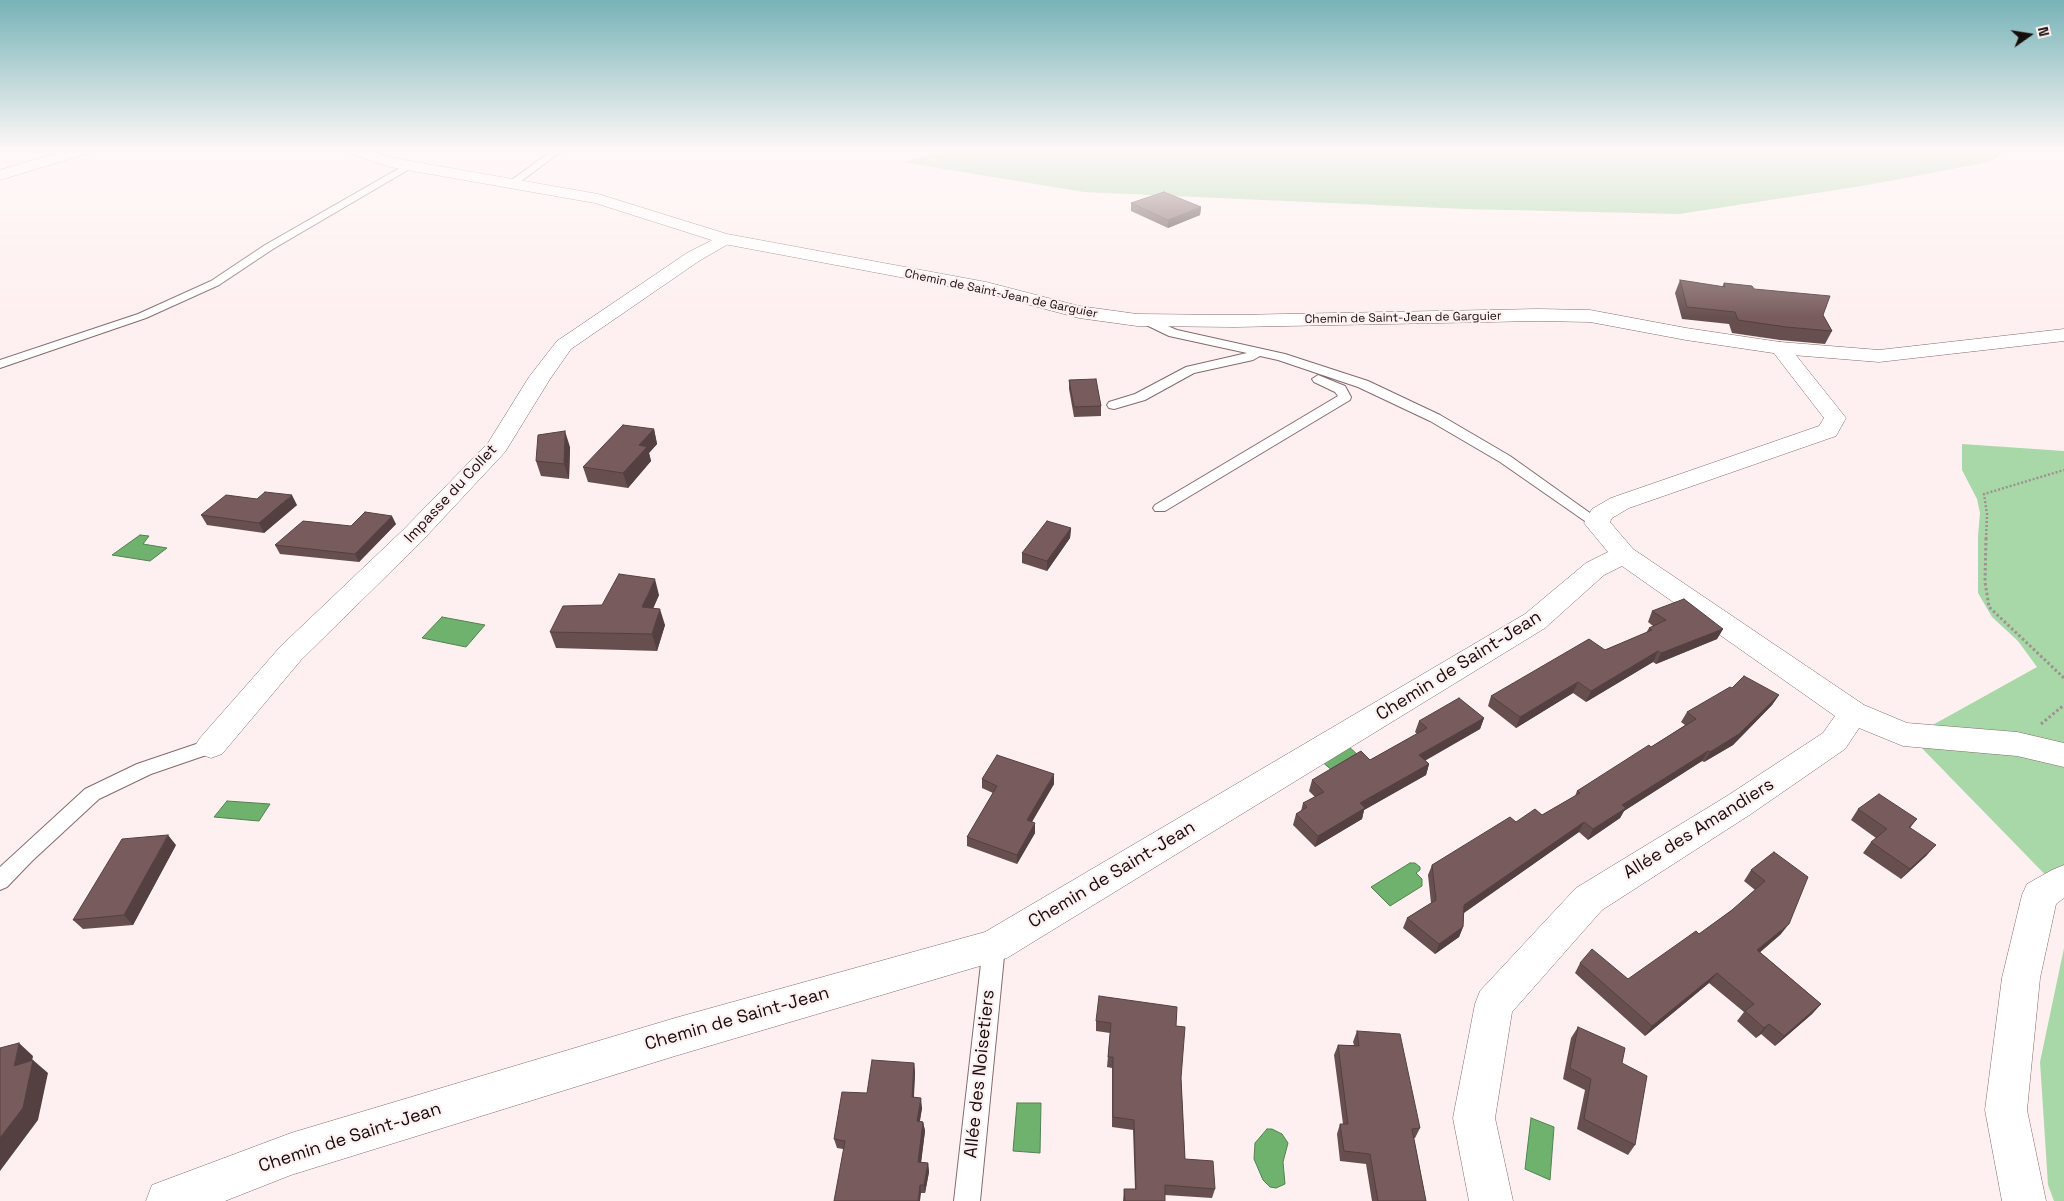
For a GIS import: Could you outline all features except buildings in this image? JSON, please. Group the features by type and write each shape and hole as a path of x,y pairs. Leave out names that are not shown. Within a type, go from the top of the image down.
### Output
{"street":[{"name":"Chemin de Saint-Jean de Garguier","path":"623,206 724,239 986,288 1079,312 1144,320 1244,321 1538,315 1590,316 1686,334 1780,348 1879,356 2064,335"},
{"name":"Impasse du Collet","path":"210,746 291,653 412,536 497,447 540,377 564,346 693,257 724,239"},
{"path":"1780,348 1835,418 1828,431 1620,503 1601,514 1598,523 1624,555 1650,571 1853,713 1903,734 2017,744 2064,755"},
{"name":"Chemin de Saint-Jean","path":"168,1201 291,1154 676,1037 994,946 1535,621 1595,569 1624,555"},
{"name":"Allée des Amandiers","path":"1491,1201 1474,1118 1494,1004 1589,899 1740,805 1834,741 1853,713"},
{"path":"2024,1201 2006,1110 2021,978 2040,895 2064,880"}],"lane":[{"path":"0,364 142,316 216,283 270,247 340,206"},
{"path":"1144,320 1173,333 1281,357 1363,384 1434,418 1505,459 1598,523"},
{"path":"1114,406 1140,397 1190,370 1249,357 1258,352"},
{"path":"1160,508 1345,397 1340,389 1325,381 1285,370 1256,359 1258,352"},
{"path":"0,881 25,855 92,794 144,769 210,746"},
{"name":"Allée des Noisetiers","path":"966,1201 994,946"}],"path":[{"path":"2064,470 1984,494 1987,514 1985,582 1989,607 2064,678"}],"shaded area":[{"path":"1399,206 1731,206 1679,214"},
{"path":"1962,444 2064,451 2064,894 1911,737 2037,667 2018,641 1992,617 1978,593 1980,513 1977,499 1962,470"},
{"path":"140,535 149,536 143,544 167,548 150,561 112,555"},
{"path":"442,617 485,625 466,647 422,638"},
{"path":"1346,744 1359,756 1334,772 1320,760"},
{"path":"227,801 270,804 259,821 214,817"},
{"path":"1410,863 1415,863 1420,867 1420,870 1416,873 1422,879 1422,886 1390,906 1371,887"},
{"path":"2064,948 2064,1201 2054,1201 2048,1185 2040,1062"},
{"path":"1017,1103 1041,1103 1040,1153 1013,1151"},
{"path":"1531,1118 1554,1127 1550,1180 1525,1169"},
{"path":"1267,1129 1272,1129 1282,1134 1288,1143 1283,1162 1285,1184 1276,1188 1270,1187 1263,1180 1254,1159 1255,1143"}]}
